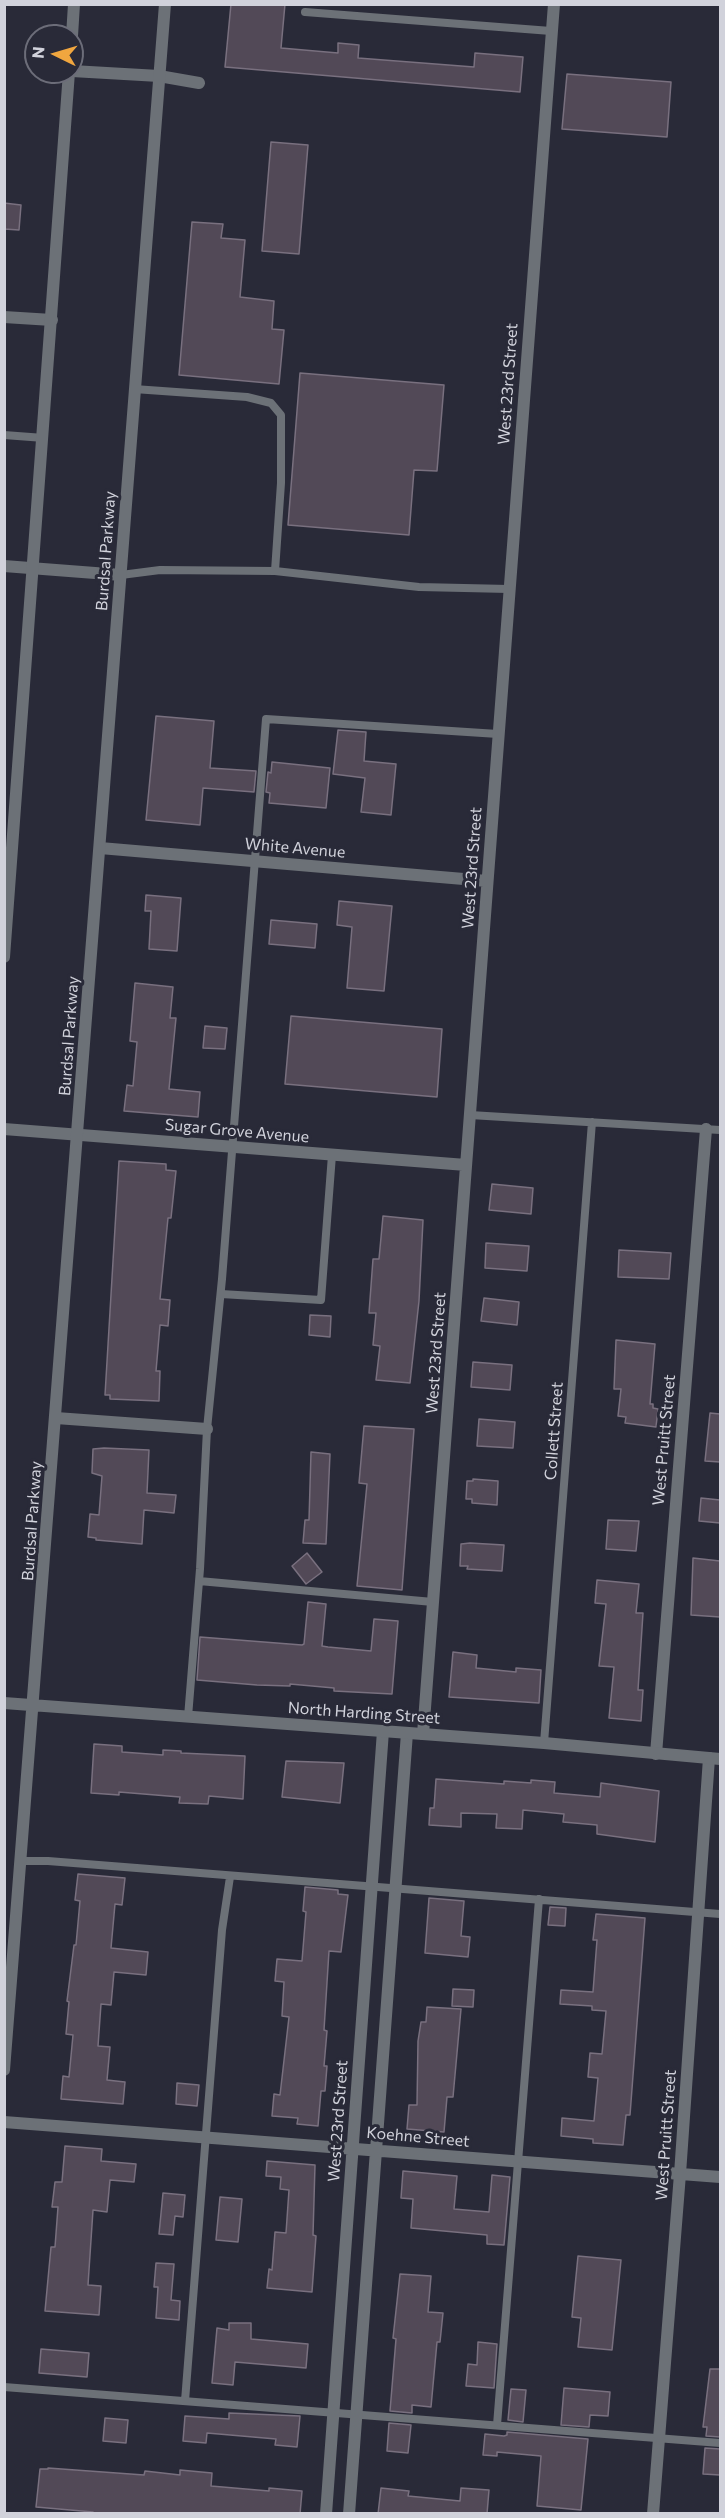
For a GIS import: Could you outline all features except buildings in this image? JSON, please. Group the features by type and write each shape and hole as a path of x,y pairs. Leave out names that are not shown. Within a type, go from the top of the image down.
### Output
{"street":[{"path":"73,24 74,4"},
{"name":"Burdsal Parkway","path":"4,2070 165,4"},
{"name":"West 23rd Street","path":"423,1734 554,4"},
{"path":"84,72 159,76 199,83"},
{"path":"4,957 70,84"},
{"path":"4,317 52,320"},
{"path":"4,566 121,575"},
{"name":"White Avenue","path":"100,848 488,881"},
{"name":"Sugar Grove Avenue","path":"4,1129 466,1166"},
{"name":"West Pruitt Street","path":"656,1754 706,1129"},
{"path":"56,1418 207,1429"},
{"name":"North Harding Street","path":"4,1703 715,1758"},
{"name":"West 23rd Street","path":"326,2514 383,1731"},
{"path":"349,2514 407,1733"},
{"name":"West Pruitt Street","path":"652,2514 680,2174 698,1912 715,1758"},
{"name":"Koehne Street","path":"4,2122 720,2177"}],"lane":[{"path":"305,12 424,19 551,31"},
{"path":"134,389 247,397 271,403 281,415 281,483 275,571"},
{"path":"4,435 44,438"},
{"path":"121,575 160,570 275,571 419,587 509,589"},
{"path":"188,1717 199,1581 207,1429 266,719 498,734"},
{"path":"470,1115 720,1130"},
{"name":"Collett Street","path":"544,1743 592,1122"},
{"path":"220,1294 321,1300 332,1155"},
{"path":"199,1581 433,1602"},
{"path":"20,1861 720,1914"},
{"path":"185,2401 222,1930 230,1877"},
{"path":"497,2425 539,1899"},
{"path":"4,2387 720,2443"}]}
